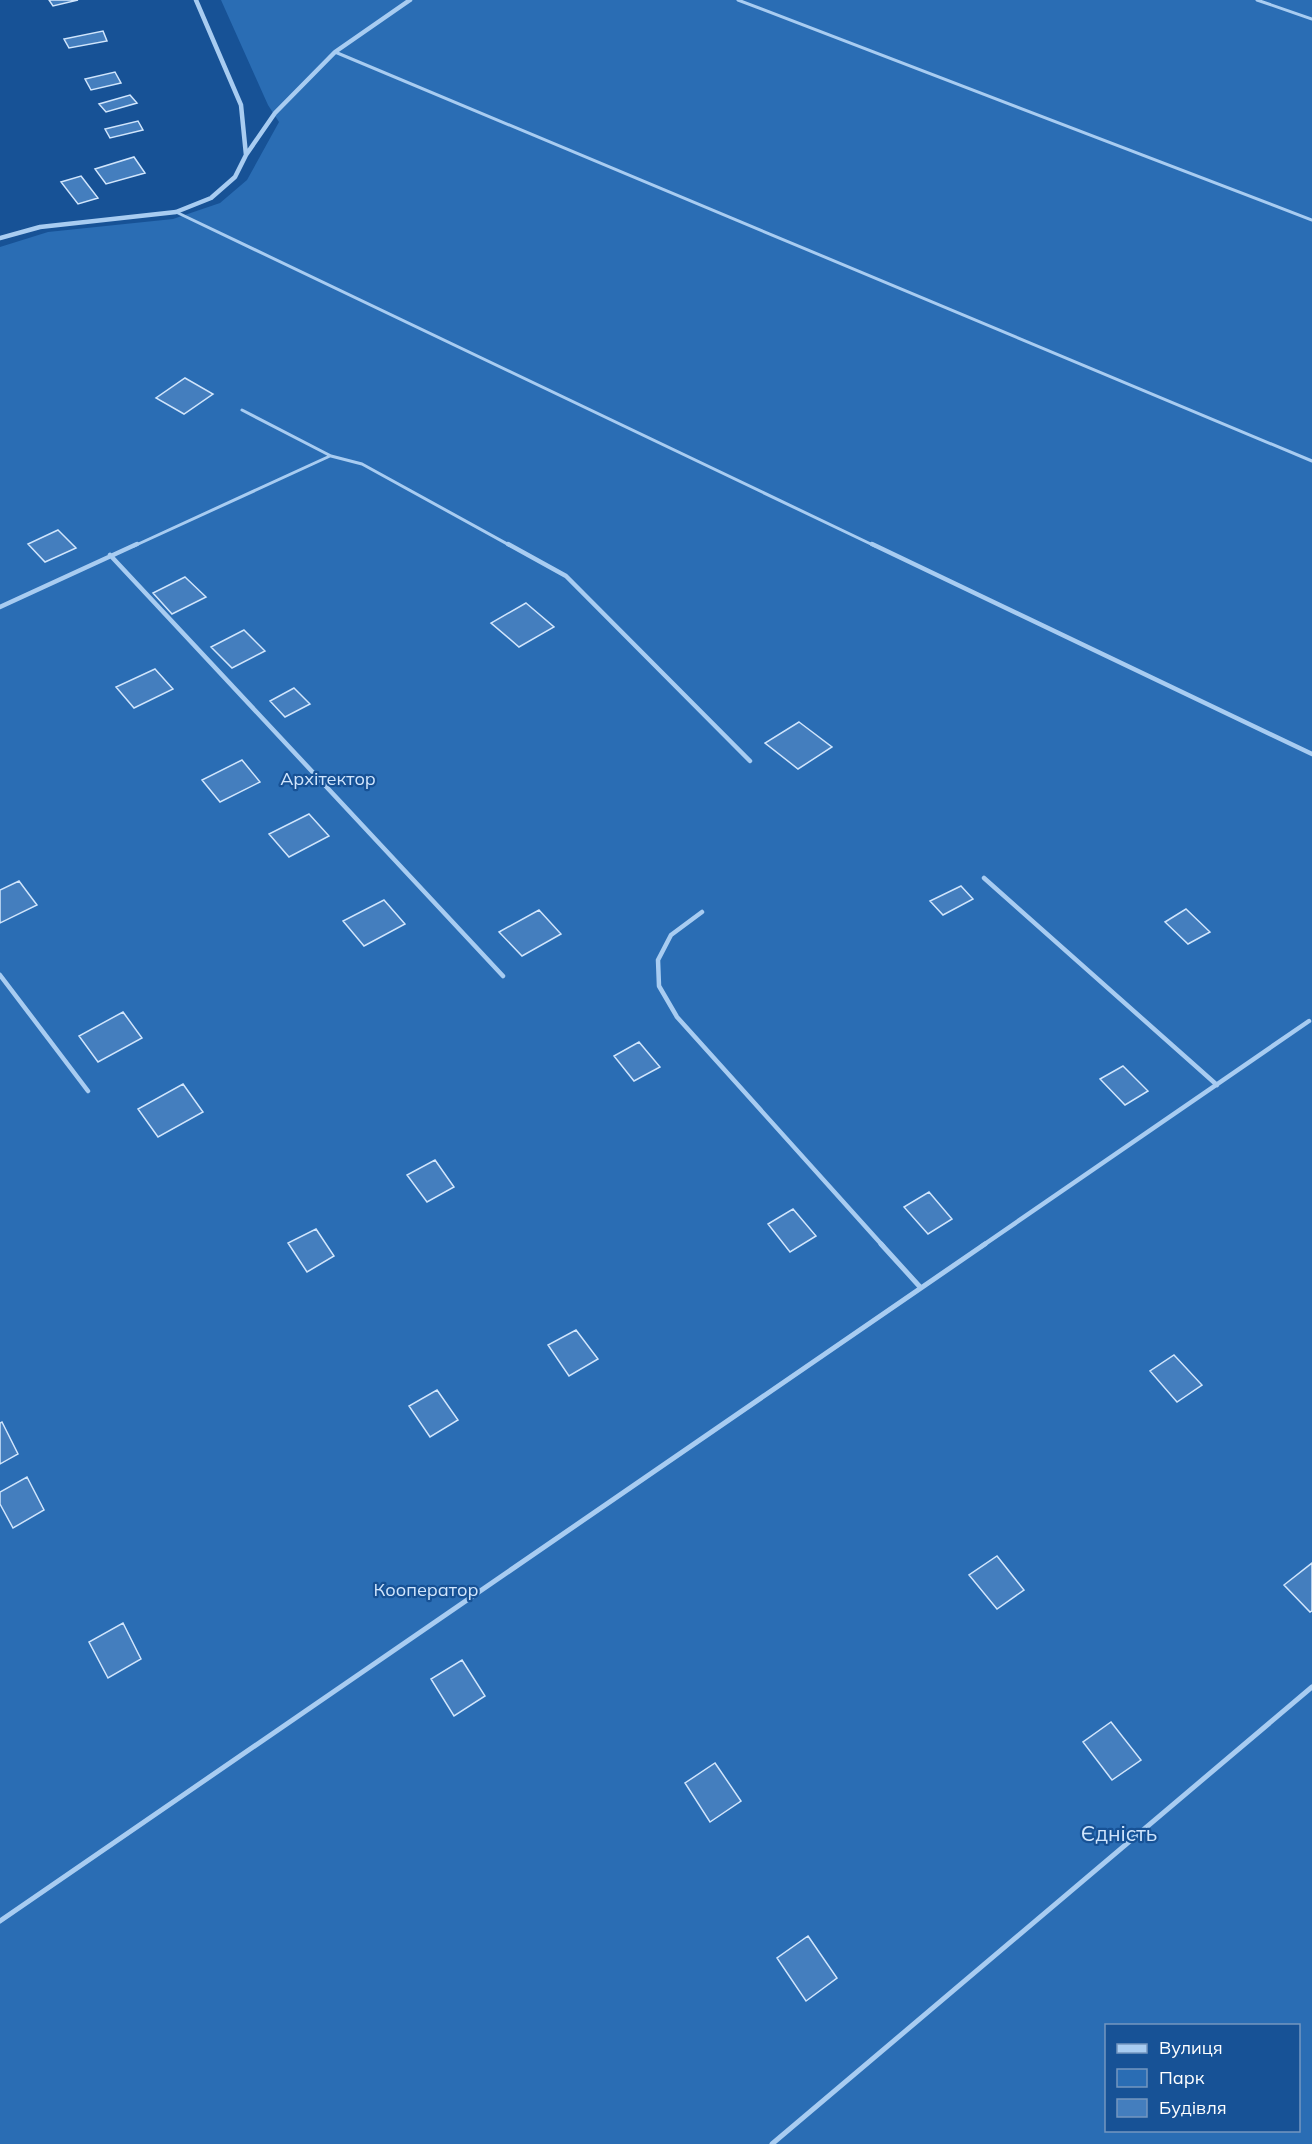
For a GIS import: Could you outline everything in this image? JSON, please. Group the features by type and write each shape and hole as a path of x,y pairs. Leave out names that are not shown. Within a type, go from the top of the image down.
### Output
{"street":[{"path":"196,0 241,105 246,156"},
{"path":"0,238 40,227 176,212 211,198 235,177 246,156 275,113 335,52 410,0"}],"lane":[{"path":"738,0 1312,220"},
{"path":"1257,0 1312,19"},
{"path":"335,52 1312,461"},
{"path":"176,212 1312,754"},
{"path":"242,410 331,456 362,464 566,576 750,761"},
{"path":"0,607 331,456"},
{"path":"110,555 503,976"},
{"path":"984,878 1216,1085"},
{"path":"702,912 670,935 658,960 659,986 677,1017 921,1288"},
{"path":"0,975 88,1091"},
{"path":"0,1921 1309,1021"},
{"path":"772,2144 1312,1687"}],"green space":[{"path":"221,0 1312,0 1312,2144 0,2144 0,247 48,232 173,219 220,203 247,180 279,122 268,105"}],"building":[{"path":"49,0 78,0 53,6"},
{"path":"103,31 107,41 69,48 64,39"},
{"path":"115,72 121,83 91,90 85,79"},
{"path":"130,95 137,103 106,112 99,104"},
{"path":"138,121 143,130 110,138 105,129"},
{"path":"134,157 145,173 106,184 95,169"},
{"path":"81,176 98,198 78,204 61,182"},
{"path":"185,378 213,394 184,414 156,398"},
{"path":"58,530 76,548 45,562 28,544"},
{"path":"185,577 206,597 172,614 153,593"},
{"path":"526,603 554,627 519,647 491,623"},
{"path":"244,630 265,651 232,668 211,647"},
{"path":"155,669 173,689 134,708 116,687"},
{"path":"294,688 310,704 285,717 270,701"},
{"path":"799,722 832,747 798,769 765,743"},
{"path":"242,760 260,782 220,802 202,780"},
{"path":"309,814 329,836 289,857 269,834"},
{"path":"19,881 37,905 0,923 0,890"},
{"path":"961,886 973,899 943,915 930,901"},
{"path":"384,900 405,924 364,946 343,921"},
{"path":"1186,909 1210,932 1188,944 1165,922"},
{"path":"539,910 561,934 522,956 499,932"},
{"path":"123,1012 142,1038 98,1062 79,1036"},
{"path":"639,1042 660,1067 634,1081 614,1056"},
{"path":"1123,1066 1148,1091 1125,1105 1100,1079"},
{"path":"183,1084 203,1112 158,1137 138,1109"},
{"path":"435,1160 454,1187 427,1202 407,1175"},
{"path":"929,1192 952,1219 928,1234 904,1207"},
{"path":"793,1209 816,1236 790,1252 768,1224"},
{"path":"316,1229 334,1256 307,1272 288,1243"},
{"path":"576,1330 598,1359 569,1376 548,1345"},
{"path":"1174,1355 1202,1385 1177,1402 1150,1371"},
{"path":"437,1390 458,1420 430,1437 409,1406"},
{"path":"2,1422 18,1454 0,1464 0,1423"},
{"path":"27,1477 44,1510 13,1528 0,1504 0,1492"},
{"path":"997,1556 1024,1590 997,1609 969,1575"},
{"path":"1312,1563 1312,1611 1310,1612 1284,1585"},
{"path":"123,1623 141,1659 108,1678 89,1642"},
{"path":"462,1660 485,1696 454,1716 431,1679"},
{"path":"1111,1722 1141,1760 1112,1780 1083,1742"},
{"path":"715,1763 741,1801 710,1822 685,1783"},
{"path":"808,1936 837,1978 806,2001 777,1958"}],"park label":[{"name":"Архітектор","path":"328,779"},
{"name":"Кооператор","path":"426,1590"},
{"name":"Єдність","path":"1119,1834"}]}
